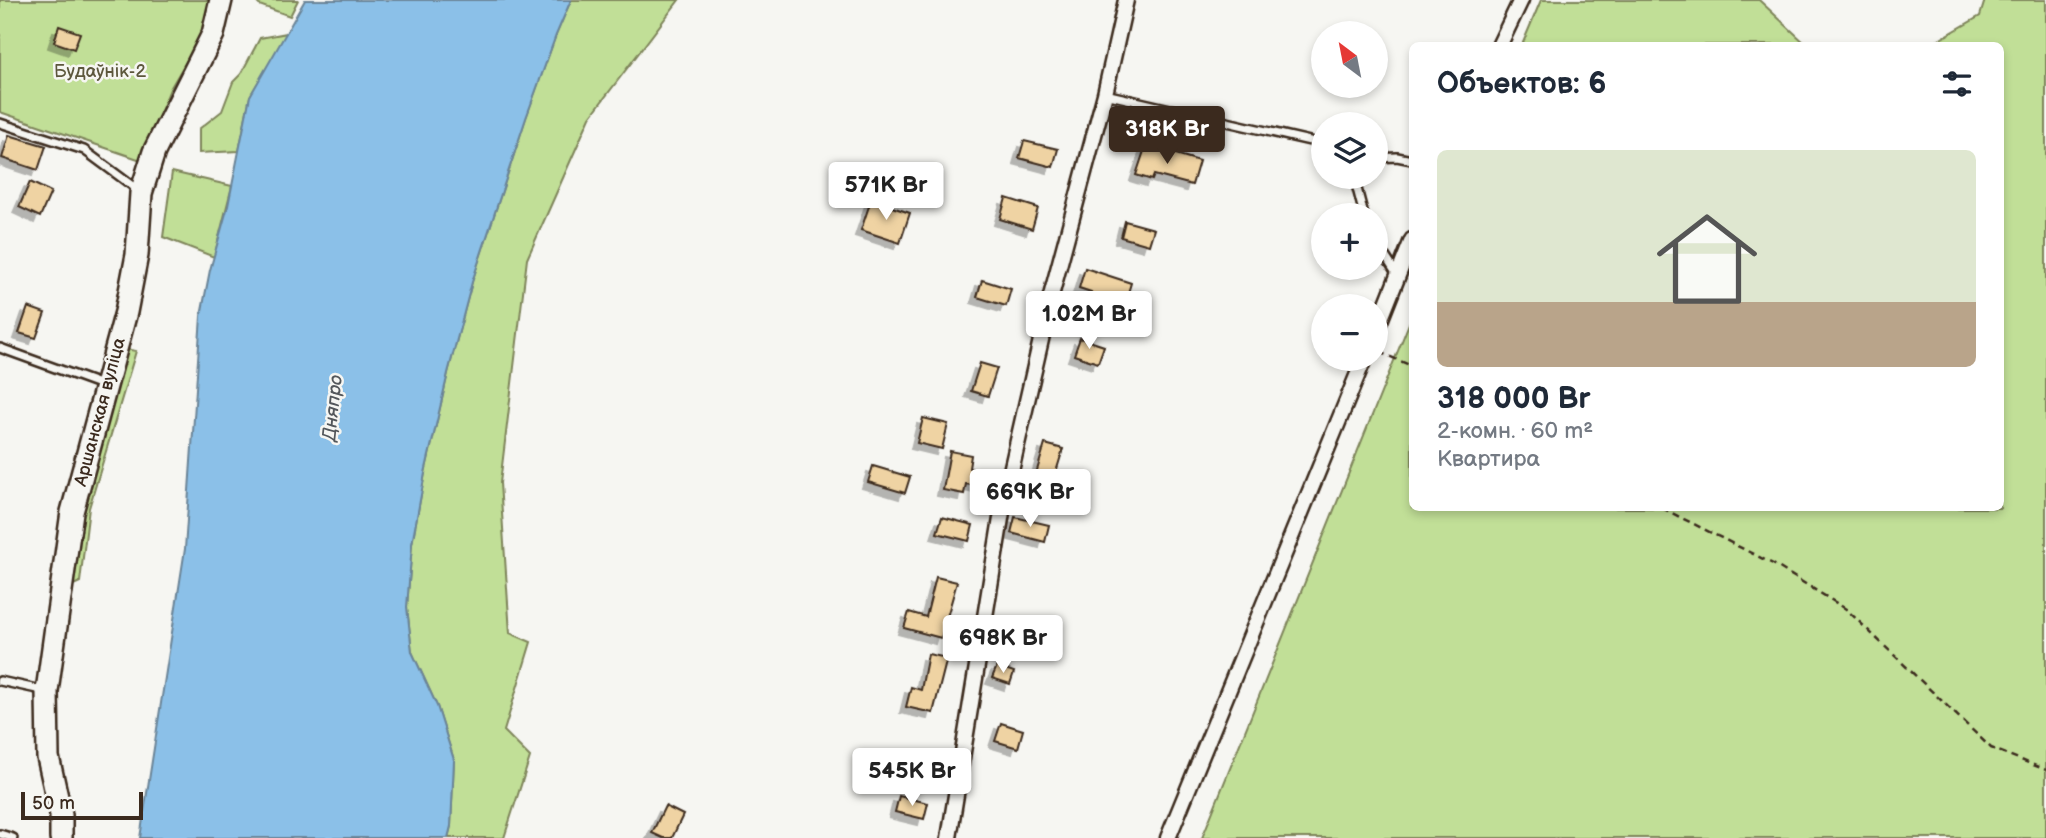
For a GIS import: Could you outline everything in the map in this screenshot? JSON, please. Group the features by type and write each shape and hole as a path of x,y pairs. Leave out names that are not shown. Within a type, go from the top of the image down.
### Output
{"street":[{"name":"Аршанская вуліца","path":"61,838 61,815 48,757 47,691 72,512 127,312 137,255 141,193 154,152 213,34 221,0"},
{"path":"949,838 1003,506 1051,296 1105,94 1126,0"},
{"path":"1501,42 1521,0"},
{"path":"1388,301 1409,248"},
{"path":"1168,838 1359,371"}],"lane":[{"path":"1105,94 1311,141"},
{"path":"0,123 84,150 141,193"},
{"path":"1388,157 1409,159"},
{"path":"1388,261 1398,276"},
{"path":"0,348 106,387"},
{"path":"0,681 47,691"},
{"path":"0,834 13,838"}],"path":[{"path":"1388,355 1409,365"},
{"path":"1668,511 1773,564 1846,609 1991,748 2046,770"}],"green space":[{"name":"Будаўнік-2","path":"0,0 212,0 204,31 170,89 141,160 0,112"},
{"path":"255,0 298,0 290,16 259,5"},
{"path":"571,0 679,0 590,117 527,259 500,483 510,633 531,642 504,731 530,757 504,838 448,838 454,760 437,706 412,652 407,607 412,544 425,473 472,282 526,118"},
{"path":"1541,0 1759,0 1804,42 1523,42"},
{"path":"1985,0 2046,0 2046,838 1202,838 1409,323 1409,511 2004,511 2004,42 1935,42 1980,16"},
{"path":"287,33 250,96 239,151 199,153 199,129 222,111 233,82 241,74 260,38"},
{"path":"172,172 232,186 214,257 163,237"},
{"path":"125,349 136,351 89,508 80,582 69,587 79,509"}],"water":[{"name":"Дняпро","path":"305,0 571,0 526,118 472,282 425,473 412,544 407,607 412,652 437,706 454,760 451,826 448,838 140,838 185,549 201,316 210,270 228,206 250,96"}],"building":[{"path":"59,26 80,33 74,49 54,42"},
{"path":"1131,122 1161,131 1157,145 1126,135"},
{"path":"9,135 46,146 38,170 2,158"},
{"path":"1024,141 1058,149 1053,167 1019,158"},
{"path":"1146,145 1199,161 1192,185 1154,175 1152,180 1136,175"},
{"path":"30,182 51,192 40,217 19,207"},
{"path":"1006,198 1038,208 1032,229 1000,219"},
{"path":"871,200 910,213 900,243 861,230"},
{"path":"1125,221 1154,229 1149,245 1121,237"},
{"path":"1085,268 1131,283 1121,316 1087,306 1091,292 1079,288"},
{"path":"982,280 1011,289 1006,306 977,297"},
{"path":"28,307 45,313 36,338 19,333"},
{"path":"1080,338 1104,346 1098,363 1074,355"},
{"path":"980,363 997,368 988,396 971,391"},
{"path":"923,418 948,424 942,449 917,443"},
{"path":"1045,444 1063,449 1053,482 1035,477"},
{"path":"950,451 971,455 969,468 983,471 980,487 966,484 964,494 943,490"},
{"path":"873,466 910,477 905,493 868,482"},
{"path":"942,517 973,525 969,541 937,533"},
{"path":"1015,517 1049,525 1045,542 1011,533"},
{"path":"936,577 957,582 941,638 904,628 909,612 926,617"},
{"path":"928,654 947,658 933,713 906,707 911,687 921,690"},
{"path":"997,666 1014,672 1010,684 992,678"},
{"path":"1001,723 1023,730 1018,748 995,741"},
{"path":"899,796 928,803 924,819 895,812"},
{"path":"665,806 683,815 672,838 663,838 652,833"}]}
